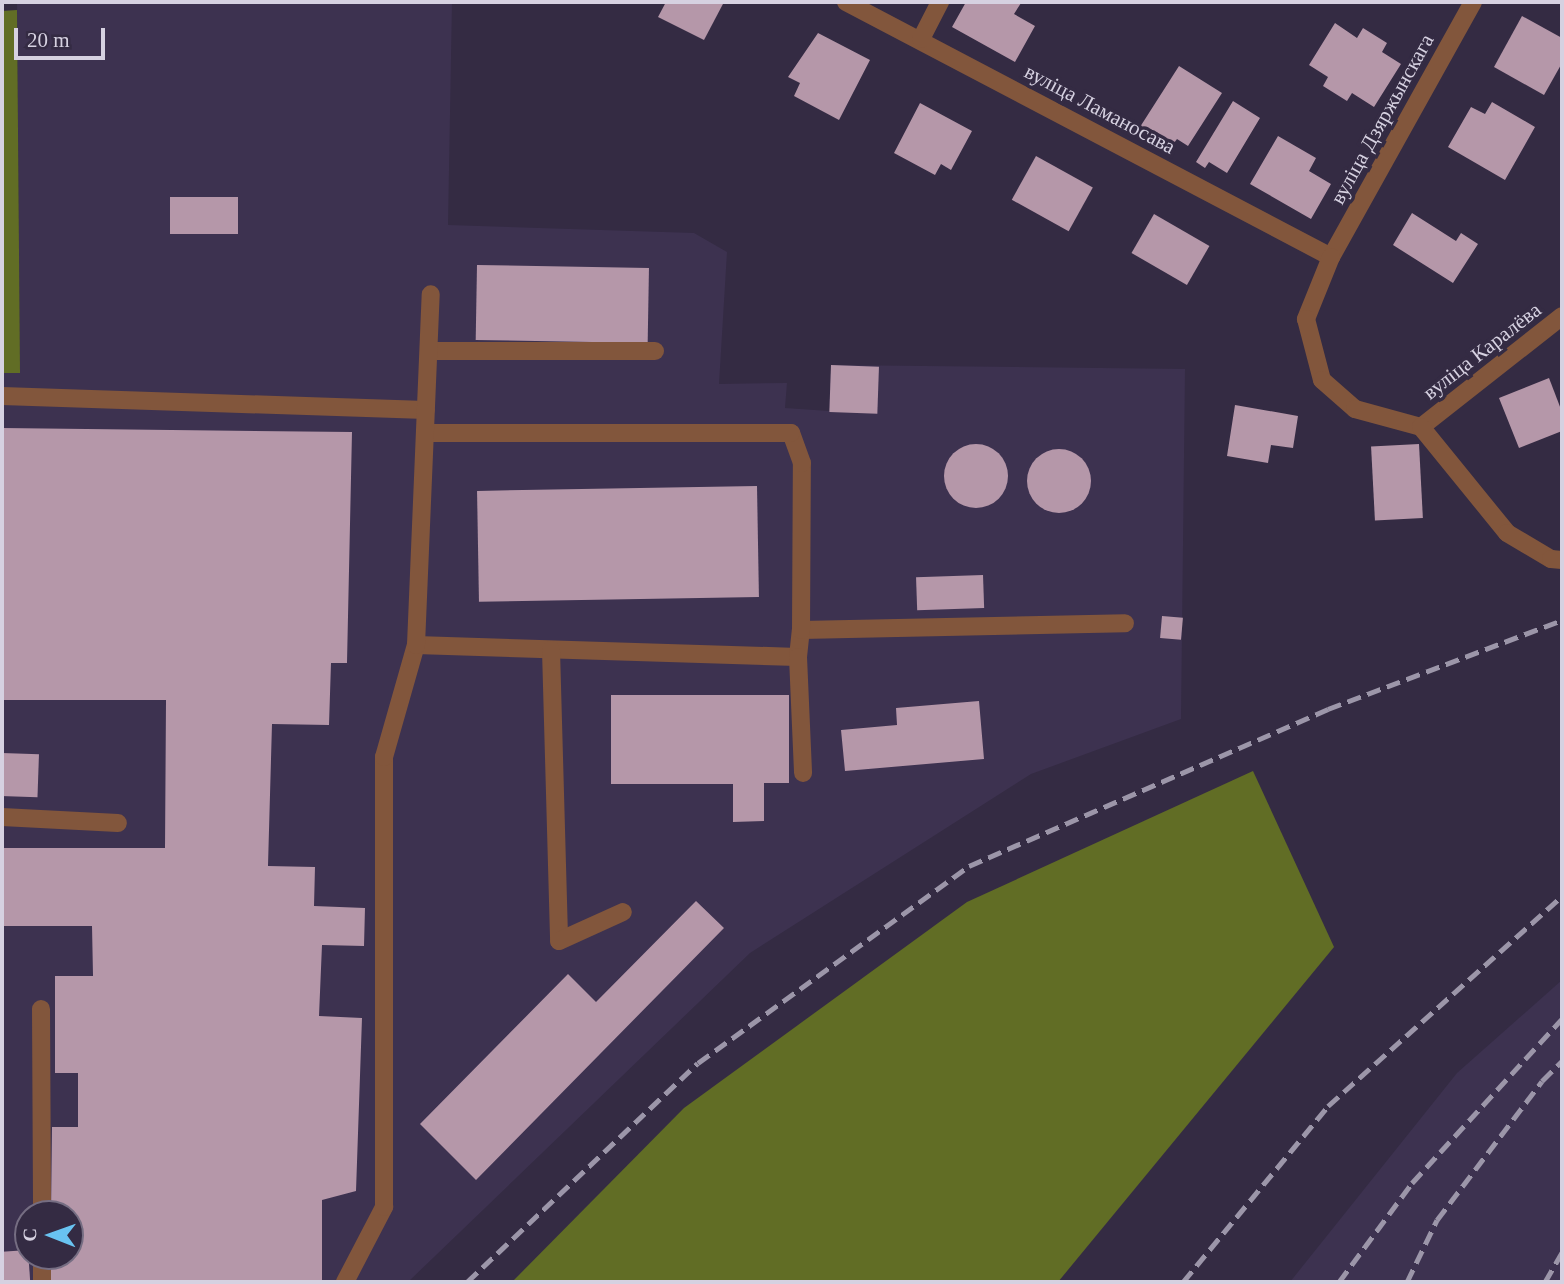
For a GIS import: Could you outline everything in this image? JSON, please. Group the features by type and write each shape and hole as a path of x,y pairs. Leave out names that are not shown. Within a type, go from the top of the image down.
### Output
{"street":[{"name":"вуліца Ламаносава","path":"846,2 921,39 1331,257"},
{"path":"921,39 940,2"},
{"name":"вуліца Дзяржынскага","path":"1331,257 1473,2"},
{"name":"вуліца Каралёва","path":"1331,257 1306,319 1322,380 1355,409 1421,427 1562,316"},
{"path":"345,1282 384,1207 384,757 415,646 431,294"},
{"path":"429,351 655,351"},
{"path":"2,396 426,410"},
{"path":"1421,427 1507,533 1551,559 1562,560"},
{"path":"425,433 791,433 803,463 801,630 798,657 803,773"},
{"path":"801,630 1125,623"},
{"path":"415,646 798,657"},
{"path":"551,650 559,941 623,912"},
{"path":"2,817 118,823"},
{"path":"41,1010 42,1200"}],"shaded area":[{"path":"17,2 452,2 448,225 694,233 727,252 719,384 787,383 785,408 829,411 831,365 1185,369 1181,719 1031,774 750,953 408,1282 2,1282 2,373 20,373"},
{"path":"1562,980 1562,1282 1290,1282 1457,1073"}],"green space":[{"path":"17,10 20,373 2,373 2,11"},
{"path":"1253,771 1334,947 1058,1282 512,1282 684,1108 967,902"}],"building":[{"path":"666,2 724,2 704,40 658,17"},
{"path":"966,2 1021,3 1014,14 1035,26 1015,62 952,27"},
{"path":"1522,16 1562,38 1562,63 1544,95 1494,67"},
{"path":"1335,23 1357,38 1363,28 1387,43 1382,52 1401,64 1374,107 1352,93 1347,101 1323,86 1328,77 1309,65"},
{"path":"818,33 870,60 839,120 794,96 800,83 788,77"},
{"path":"1179,66 1222,93 1188,146 1177,139 1171,147 1140,127"},
{"path":"1233,101 1260,118 1227,173 1209,162 1205,168 1196,162"},
{"path":"1492,102 1535,127 1505,180 1448,147 1471,107 1485,114"},
{"path":"920,103 972,131 951,170 941,164 935,175 894,153"},
{"path":"1278,136 1316,158 1309,171 1331,184 1311,219 1250,184"},
{"path":"1036,156 1093,188 1069,231 1012,200"},
{"path":"170,197 238,197 238,234 170,234"},
{"path":"1412,213 1456,241 1461,233 1478,244 1453,283 1393,245"},
{"path":"1154,214 1209,246 1187,285 1132,253"},
{"path":"477,265 649,268 648,343 476,340"},
{"path":"831,365 879,367 877,414 829,412"},
{"path":"1549,378 1562,412 1562,431 1519,448 1499,398"},
{"path":"1235,405 1298,416 1293,448 1271,445 1268,463 1227,456"},
{"path":"2,428 352,432 347,663 331,663 329,725 272,724 268,866 315,867 314,906 365,908 364,946 322,945 319,1016 362,1018 356,1191 322,1200 322,1282 51,1282 51,1270 84,1270 84,1200 51,1200 52,1127 78,1127 78,1073 55,1073 55,976 93,976 92,926 2,926 2,848 165,848 166,700 2,700"},
{"path":"976,444 994,450 1002,458 1008,476 1002,494 994,502 976,508 958,502 950,494 944,476 950,458 958,450"},
{"path":"1419,444 1423,518 1375,520 1371,447"},
{"path":"1059,449 1077,455 1085,463 1091,481 1085,499 1077,507 1059,513 1041,507 1033,499 1027,481 1033,463 1041,455"},
{"path":"757,486 759,597 479,602 477,491"},
{"path":"983,575 984,608 917,610 916,577"},
{"path":"1162,616 1183,618 1181,640 1160,638"},
{"path":"611,695 789,695 789,783 764,783 764,821 733,822 733,784 611,784"},
{"path":"979,701 984,759 845,771 841,730 897,725 896,708"},
{"path":"2,753 39,754 37,797 2,796"},
{"path":"696,901 724,928 476,1180 420,1124 568,974 596,1002"},
{"path":"14,1251 14,1270 29,1270 30,1282 4,1282 2,1252"}],"railway":[{"path":"467,1282 698,1063 969,866 1328,709 1562,620"},
{"path":"1183,1282 1328,1106 1562,896"},
{"path":"1339,1282 1412,1183 1562,1019"},
{"path":"1407,1282 1437,1220 1542,1081 1562,1061"},
{"path":"1545,1282 1562,1253"}]}
